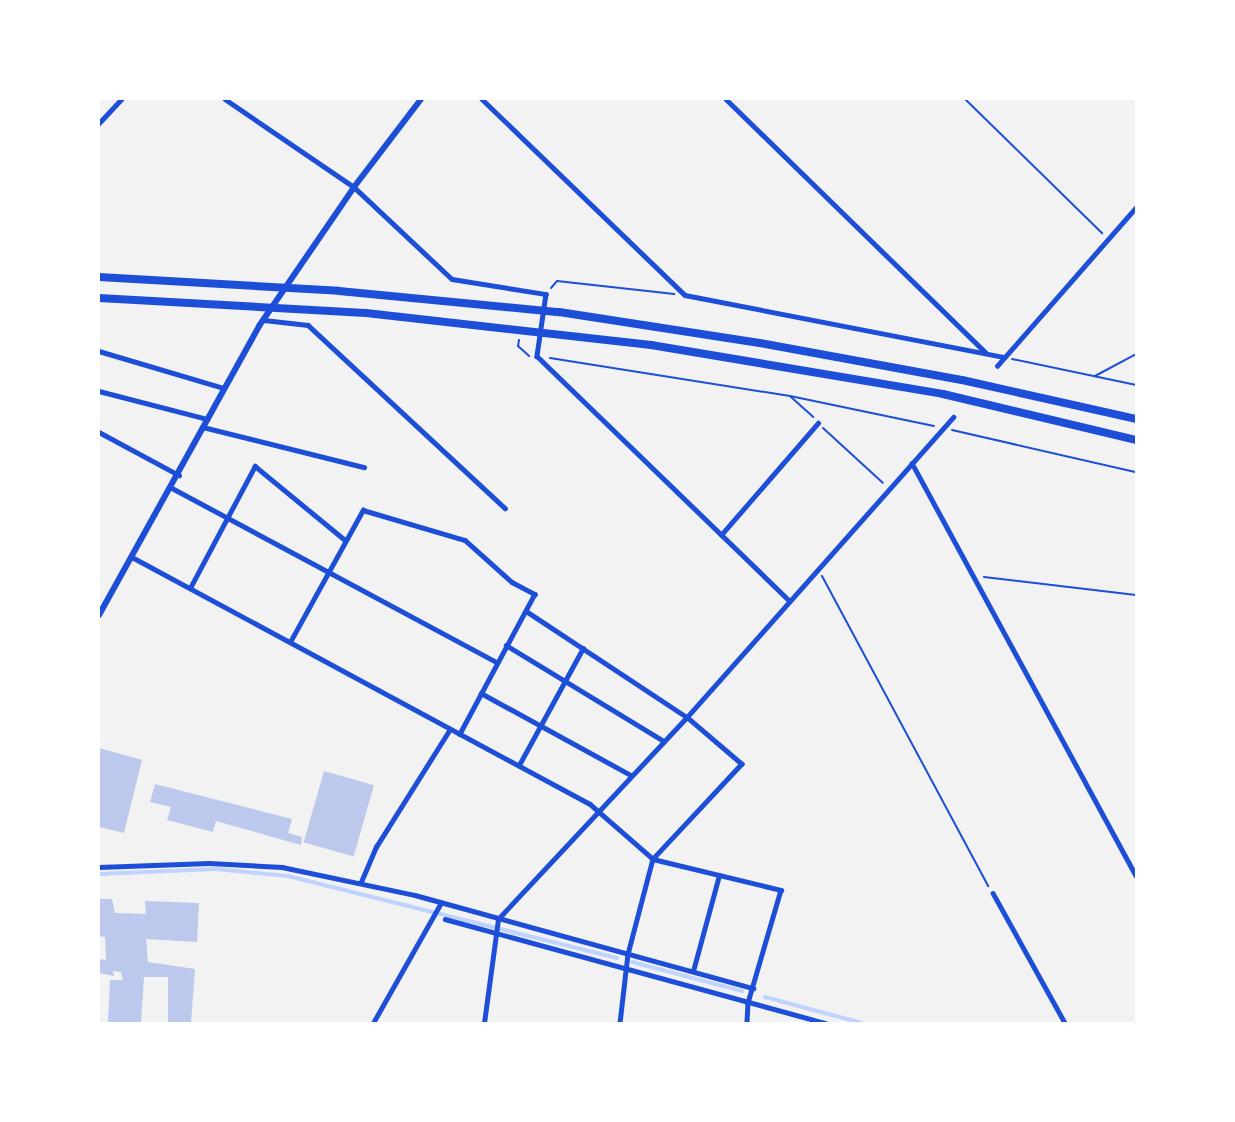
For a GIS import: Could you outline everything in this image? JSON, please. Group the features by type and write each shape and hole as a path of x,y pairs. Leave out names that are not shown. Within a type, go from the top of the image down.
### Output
{"highway":[{"path":"99,277 339,291 559,312 928,373 1136,419"},
{"path":"99,298 354,312 553,333 932,392 1136,440"}],"street":[{"path":"99,123 121,99"},
{"path":"225,99 354,187 452,279 546,294 537,356 790,601"},
{"path":"99,615 264,320 354,187 421,99"},
{"path":"482,99 685,296 1004,357"},
{"path":"726,99 985,352"},
{"path":"997,366 1136,207"},
{"path":"264,320 308,325 505,508"},
{"path":"99,351 224,388"},
{"path":"99,392 207,419"},
{"path":"484,1023 494,933 498,919 687,717 953,417"},
{"path":"721,535 818,423"},
{"path":"203,428 364,467"},
{"path":"99,432 179,475"},
{"path":"912,464 1136,875"},
{"path":"190,588 255,466 345,540"},
{"path":"172,488 496,662"},
{"path":"290,642 363,510 465,540 512,582 535,594 496,662 460,734"},
{"path":"132,556 519,765 598,811 653,859 781,890 748,1002 747,1023"},
{"path":"526,611 687,717 742,764 653,859 628,954 620,1023"},
{"path":"506,645 664,741"},
{"path":"519,765 583,648"},
{"path":"481,693 631,775"},
{"path":"361,882 376,848 450,729"},
{"path":"99,867 240,864 282,867 361,882 753,987"},
{"path":"693,971 719,875"},
{"path":"993,893 1065,1023"},
{"path":"373,1023 441,903"},
{"path":"445,919 826,1023"}],"path":[{"path":"965,99 1108,239"},
{"path":"546,294 557,281 685,296"},
{"path":"519,340 518,346 535,362"},
{"path":"1095,376 1136,354"},
{"path":"537,356 790,396 1136,472"},
{"path":"1004,357 1136,385"},
{"path":"790,396 889,489"},
{"path":"818,570 993,893"},
{"path":"974,576 1136,595"}],"building":[{"path":"99,748 142,760 124,833 99,827"},
{"path":"324,771 374,785 354,856 304,842"},
{"path":"155,784 292,819 288,833 302,837 301,845 216,821 213,832 167,820 171,807 150,802"},
{"path":"99,899 112,899 115,913 146,914 145,901 199,903 197,942 146,939 148,962 195,969 191,1023 168,1023 168,977 144,977 141,1023 108,1023 110,980 123,980 121,972 113,971 114,976 99,973 99,959 106,960 105,937 99,936"}],"waterway":[{"path":"99,874 216,869 288,876 617,958"},
{"path":"632,962 742,991"},
{"path":"765,997 862,1023"}]}
